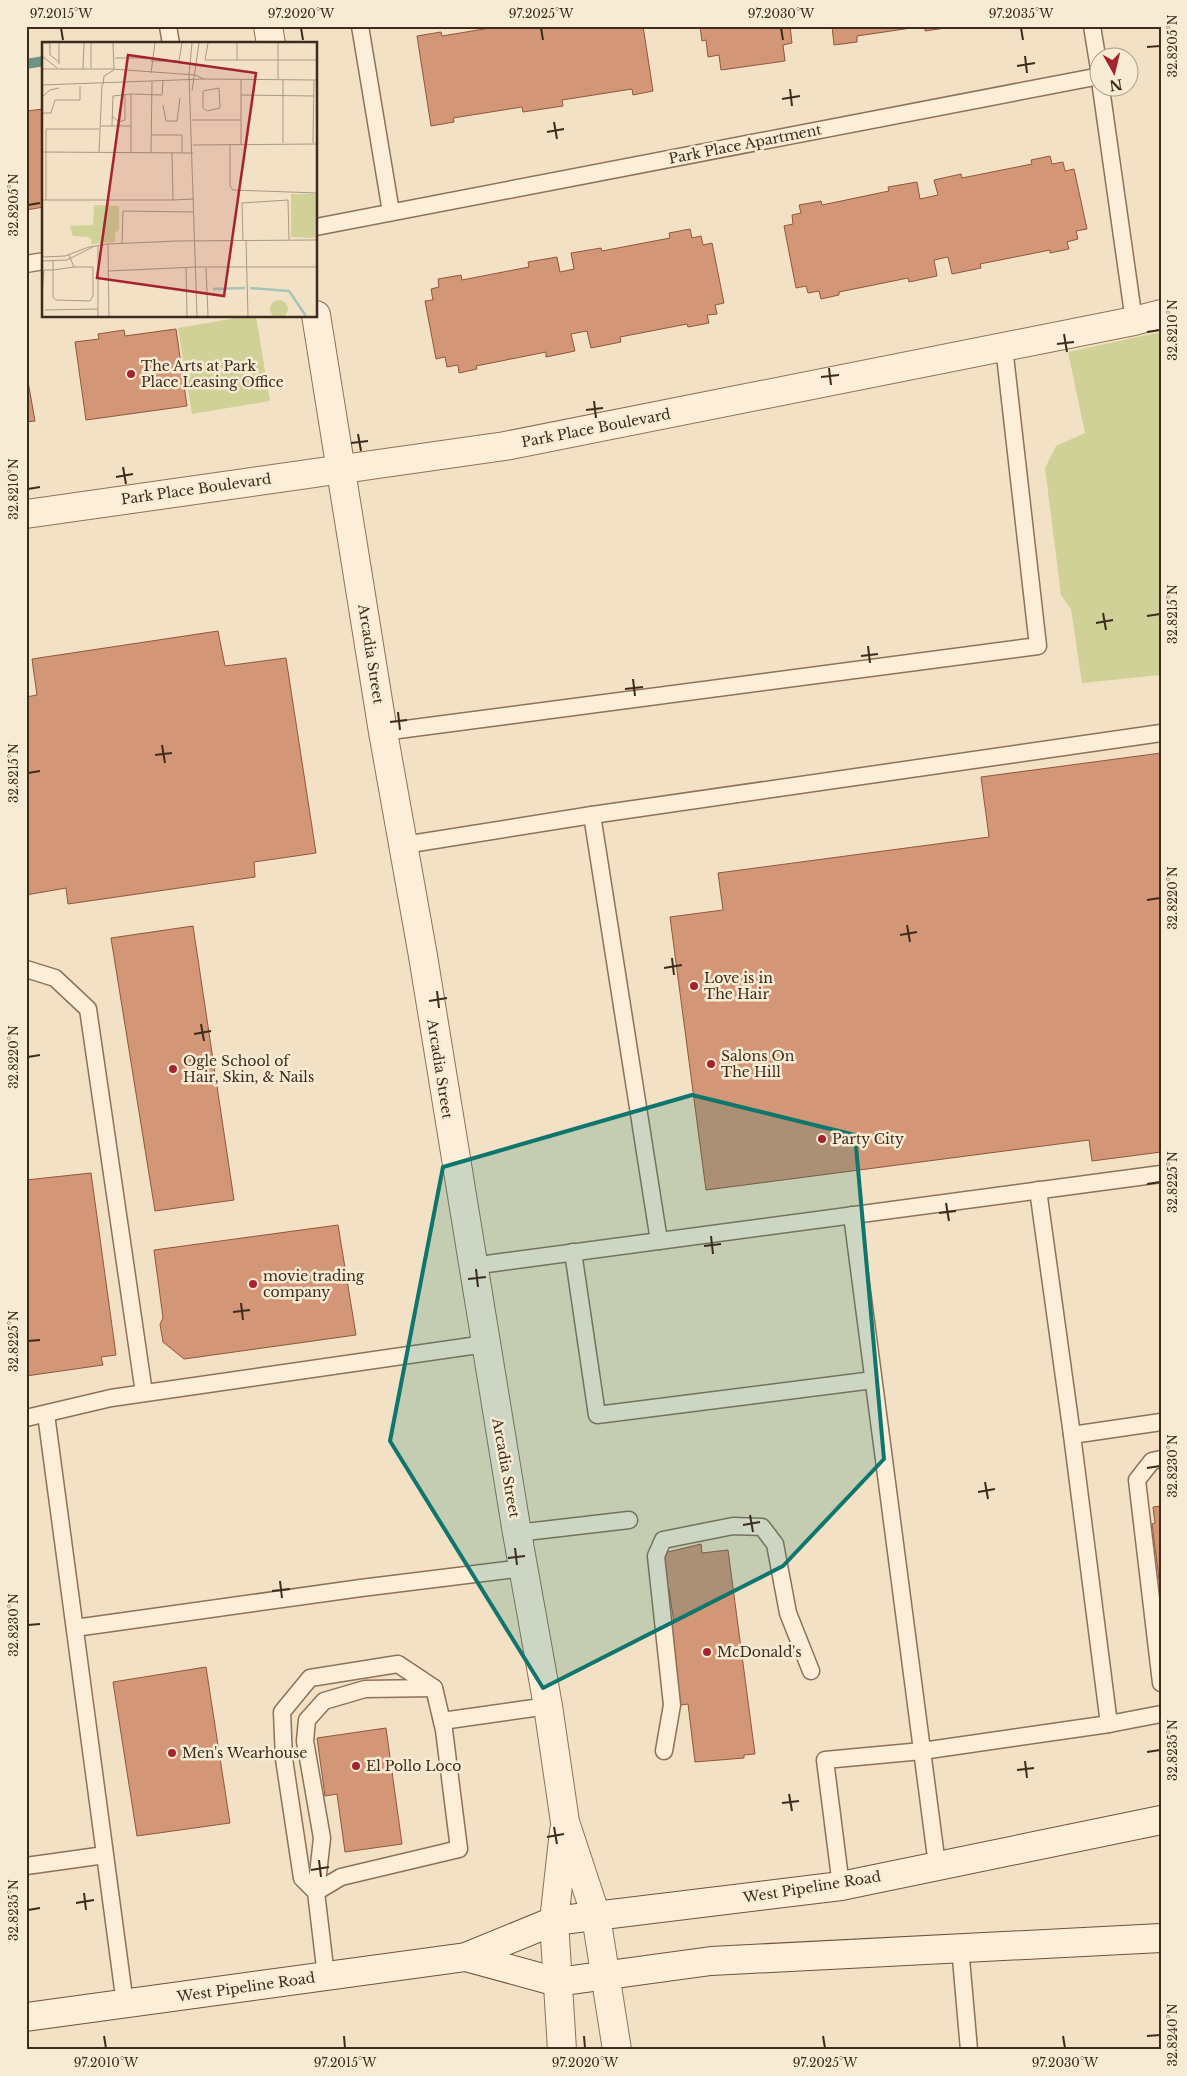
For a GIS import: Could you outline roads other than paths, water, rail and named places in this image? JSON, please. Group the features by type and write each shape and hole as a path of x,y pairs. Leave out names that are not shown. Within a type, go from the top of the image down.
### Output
{"street":[{"path":"268,26 271,42"},
{"name":"Park Place Boulevard","path":"26,514 504,446 1134,322 1161,314"},
{"name":"Arcadia Street","path":"317,318 383,732 404,845 472,1266 548,1706 566,1822 596,1916 607,1976 617,2050"},
{"name":"West Pipeline Road","path":"26,2017 466,1957 554,1921 841,1886 1161,1820"},
{"name":"Arcadia Street","path":"562,2050 554,1921 566,1822"},
{"name":"West Pipeline Road","path":"466,1957 557,1982 711,1961 1161,1938"}],"lane":[{"path":"168,26 171,42"},
{"path":"360,26 391,212"},
{"name":"Park Place Apartment","path":"1092,26 1096,48"},
{"name":"Park Place Apartment","path":"318,227 1090,77"},
{"path":"1102,98 1134,322"},
{"path":"26,264 42,262"},
{"path":"383,732 1038,646 1004,347"},
{"path":"404,845 592,815 1161,733"},
{"path":"592,815 659,1240"},
{"path":"26,969 55,978 88,1009 144,1393"},
{"path":"472,1266 1161,1174"},
{"path":"1038,1190 1109,1724"},
{"path":"852,1215 937,1865"},
{"path":"573,1252 597,1415 873,1380"},
{"path":"26,1418 110,1398 485,1344"},
{"path":"46,1414 125,2004"},
{"path":"1072,1435 1161,1422"},
{"path":"1161,1460 1152,1461 1137,1480 1161,1683"},
{"path":"517,1533 629,1520"},
{"path":"664,1751 672,1705 656,1556 663,1540 733,1526 762,1527 775,1544 788,1613 812,1671"},
{"path":"75,1628 343,1590 523,1568"},
{"path":"398,1664 434,1688 442,1721 459,1849 341,1877 316,1892 302,1878 284,1759 282,1712 310,1678 398,1664"},
{"path":"326,1976 316,1892 322,1838 305,1741 307,1720 324,1701 364,1689 434,1688"},
{"path":"442,1721 548,1706"},
{"path":"841,1886 825,1760 922,1752 1109,1724 1161,1714"},
{"path":"26,1866 105,1855"},
{"path":"960,1947 969,2050"}],"waterway":[{"path":"26,64 42,61"}],"place":[{"name":"The Arts at Park Place Leasing Office","path":"131,374"},
{"name":"Love is in The Hair","path":"694,986"},
{"name":"Salons On The Hill","path":"711,1064"},
{"name":"Ogle School of Hair, Skin, & Nails","path":"173,1069"},
{"name":"Party City","path":"822,1139"},
{"name":"movie trading company","path":"253,1284"},
{"name":"McDonald's","path":"707,1652"},
{"name":"Men's Wearhouse","path":"172,1753"},
{"name":"El Pollo Loco","path":"356,1766"}]}
